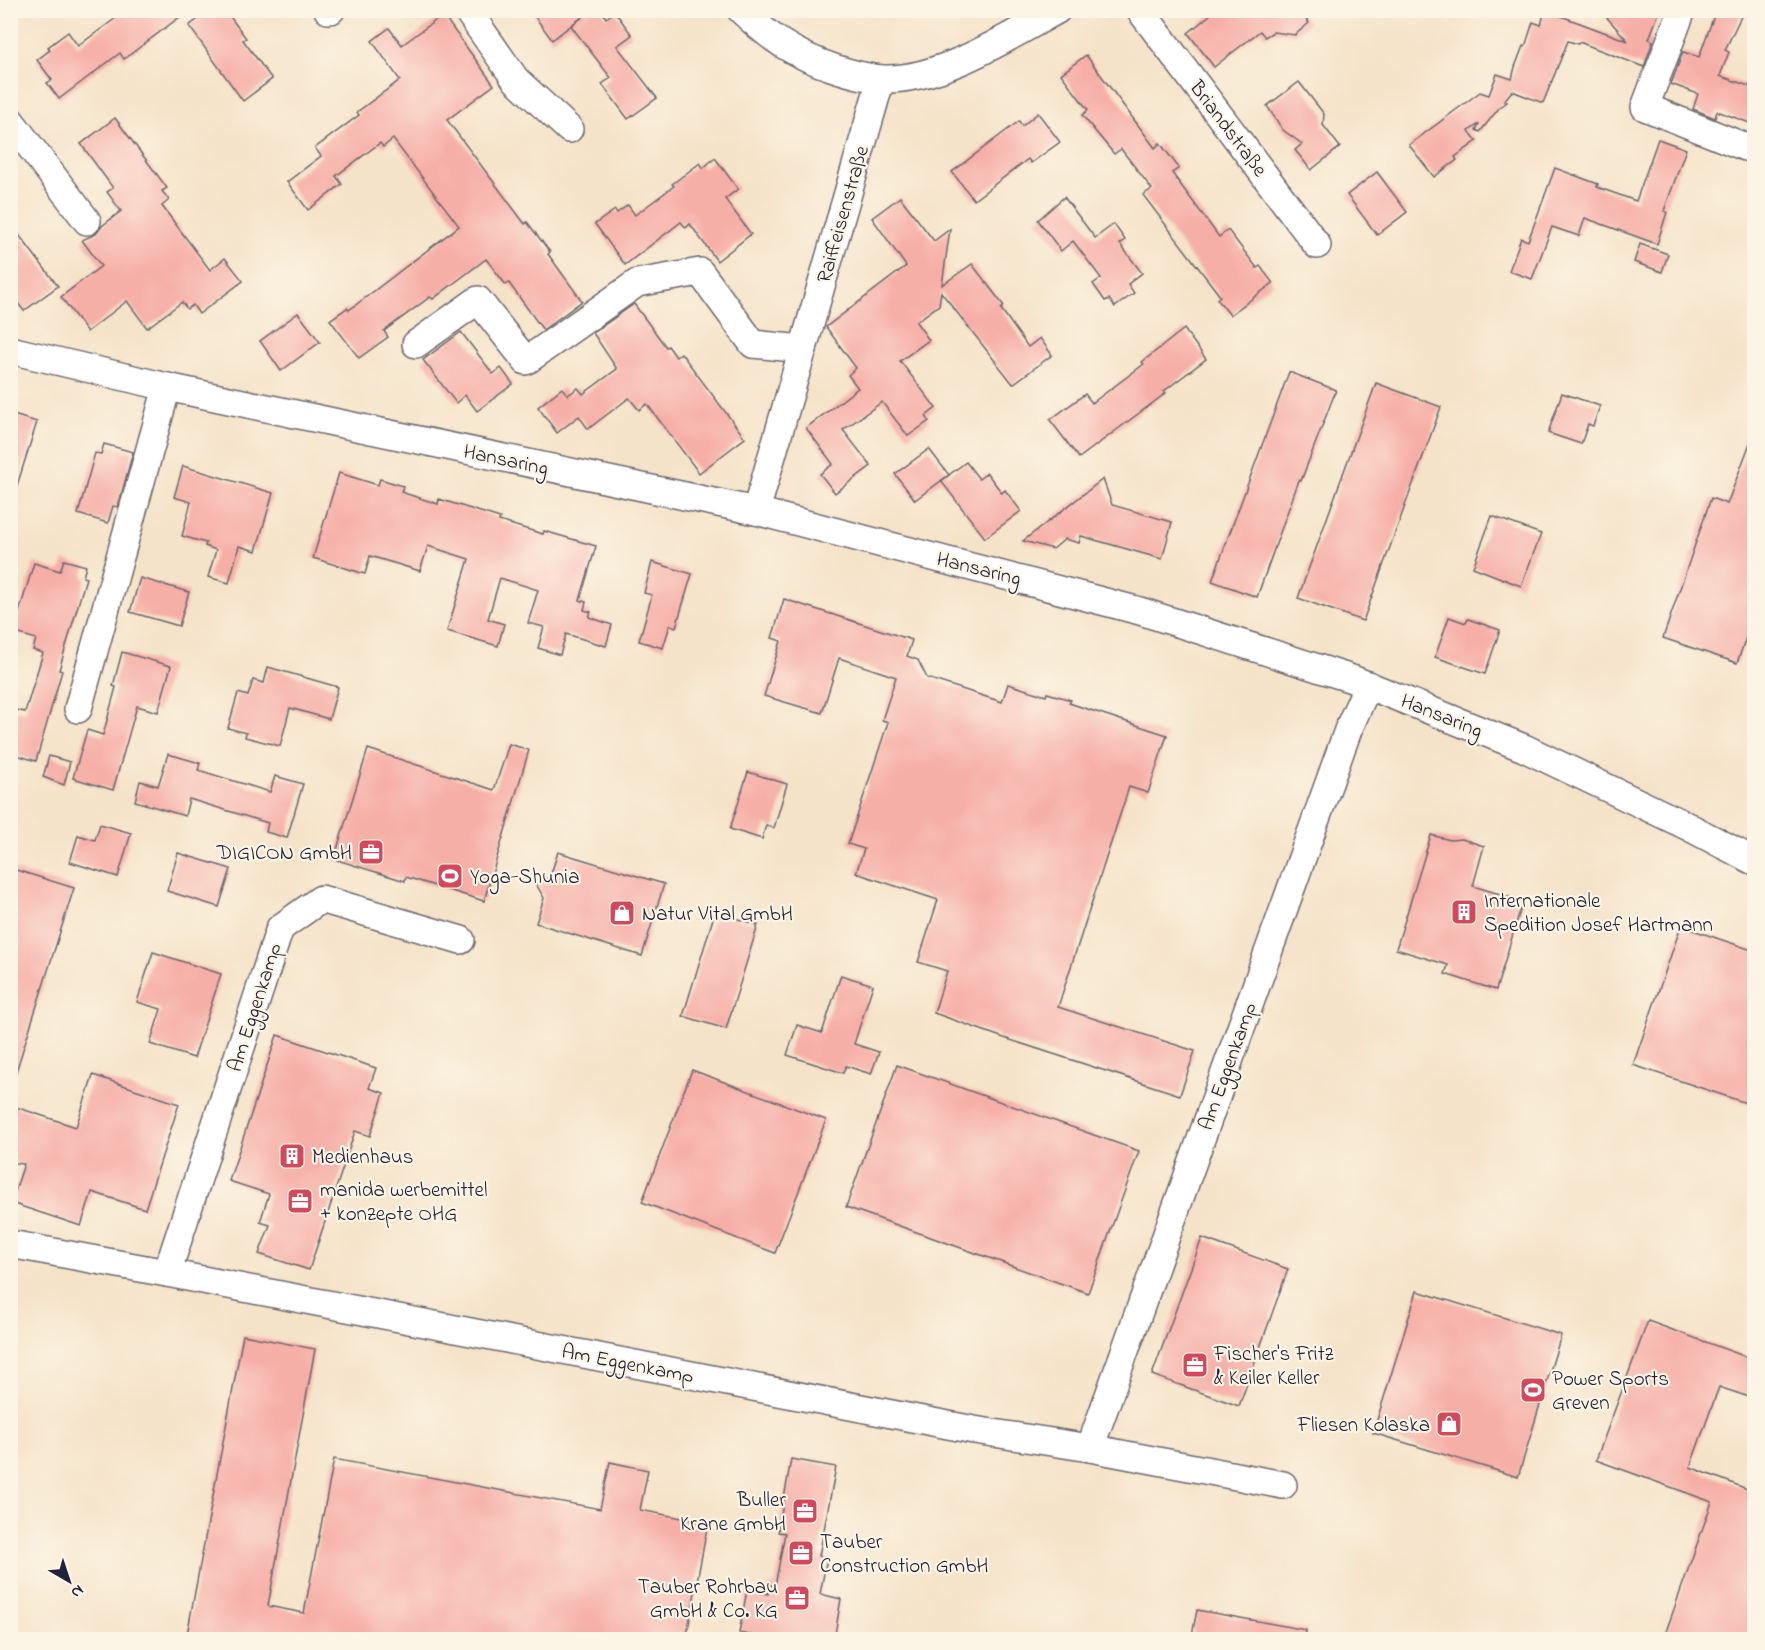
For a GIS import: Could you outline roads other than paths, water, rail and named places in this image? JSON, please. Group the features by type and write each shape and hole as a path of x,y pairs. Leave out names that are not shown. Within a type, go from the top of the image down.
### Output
{"street":[{"path":"467,10 516,80 569,129"},
{"path":"741,10 761,30 784,47 809,60 881,79 922,73 960,61 1057,10"},
{"name":"Briandstraße","path":"1140,10 1317,245"},
{"path":"1682,10 1645,107 1745,147"},
{"name":"Raiffeisenstraße","path":"756,512 881,79"},
{"path":"10,120 87,221"},
{"path":"416,344 478,300 526,361 637,284 700,272 753,344 803,349"},
{"name":"Hansaring","path":"10,350 167,387 756,512 1140,611 1368,685 1524,748 1755,861"},
{"path":"78,709 167,387"},
{"name":"Am Eggenkamp","path":"1090,1448 1348,730 1368,685"},
{"name":"Am Eggenkamp","path":"167,1273 280,928 321,899 461,940"},
{"name":"Am Eggenkamp","path":"10,1244 974,1430 1090,1448 1283,1485"}],"place":[{"name":"DIGICON GmbH","path":"371,852"},
{"name":"Yoga-Shunia","path":"450,876"},
{"name":"Internationale Spedition Josef Hartmann","path":"1464,912"},
{"name":"Natur Vital GmbH","path":"622,913"},
{"name":"Medienhaus","path":"292,1156"},
{"name":"manida werbemittel + konzepte OHG","path":"300,1201"},
{"name":"Fischer's Fritz & Keiler Keller","path":"1195,1365"},
{"name":"Power Sports Greven","path":"1533,1390"},
{"name":"Fliesen Kolaska","path":"1449,1424"},
{"name":"Buller Krane GmbH","path":"805,1511"},
{"name":"Tauber Construction GmbH","path":"801,1553"},
{"name":"Tauber Rohrbau GmbH & Co. KG","path":"797,1598"}]}
